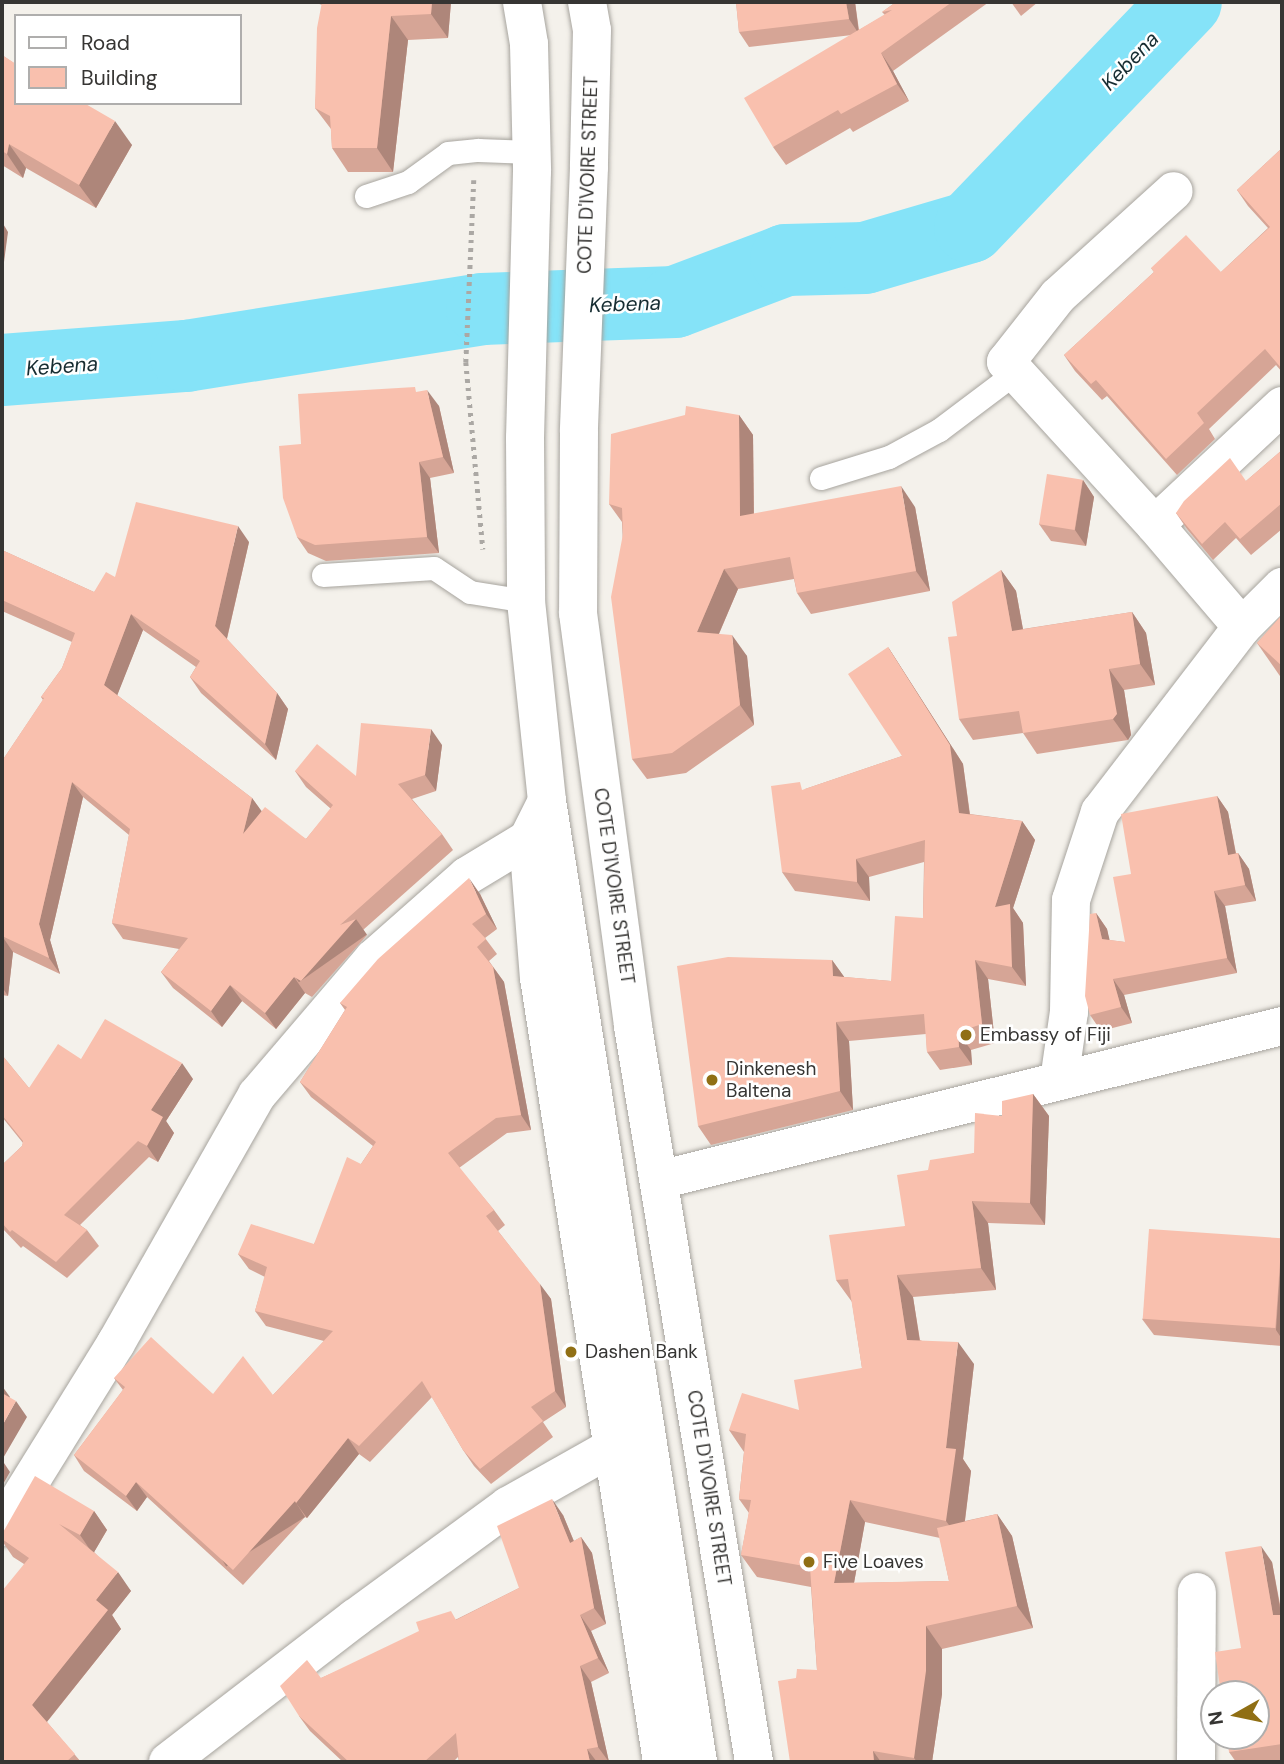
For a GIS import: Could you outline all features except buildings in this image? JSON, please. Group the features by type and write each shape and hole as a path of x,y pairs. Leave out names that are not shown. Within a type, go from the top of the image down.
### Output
{"main road":[{"path":"522,2 529,44 532,161 526,438 526,601 547,801 698,1762"},
{"name":"COTE D'IVOIRE STREET","path":"587,2 592,30 579,432 578,614 631,1013 754,1762"},
{"path":"1174,191 1058,296 1006,362 1155,525 1242,627"},
{"path":"1155,525 1282,406"},
{"path":"1059,1081 1069,1012 1071,900 1100,812 1242,627 1282,587"},
{"path":"547,801 528,839 529,886 539,978 662,1762"},
{"path":"2,1527 116,1343 257,1095 373,958 467,876 528,839"},
{"path":"659,1180 1282,1026"},
{"path":"168,1762 355,1618 509,1506 611,1448"},
{"path":"1196,1762 1197,1592"}],"lane":[{"path":"366,196 408,182 448,153 478,150 532,161"},
{"path":"821,478 889,457 939,430 1016,372"},
{"path":"323,575 434,568 470,592 526,601"}],"path":[{"path":"478,150 469,268 466,362 487,595"}],"waterway":[{"name":"Kebena","path":"2,370 186,356 482,309 675,302 786,260 865,258 970,227 1186,2"}],"place":[{"name":"Embassy of Fiji","path":"966,1035"},
{"name":"Dinkenesh Baltena","path":"712,1080"},
{"name":"Dashen Bank","path":"571,1352"},
{"name":"Five Loaves","path":"809,1562"}]}
